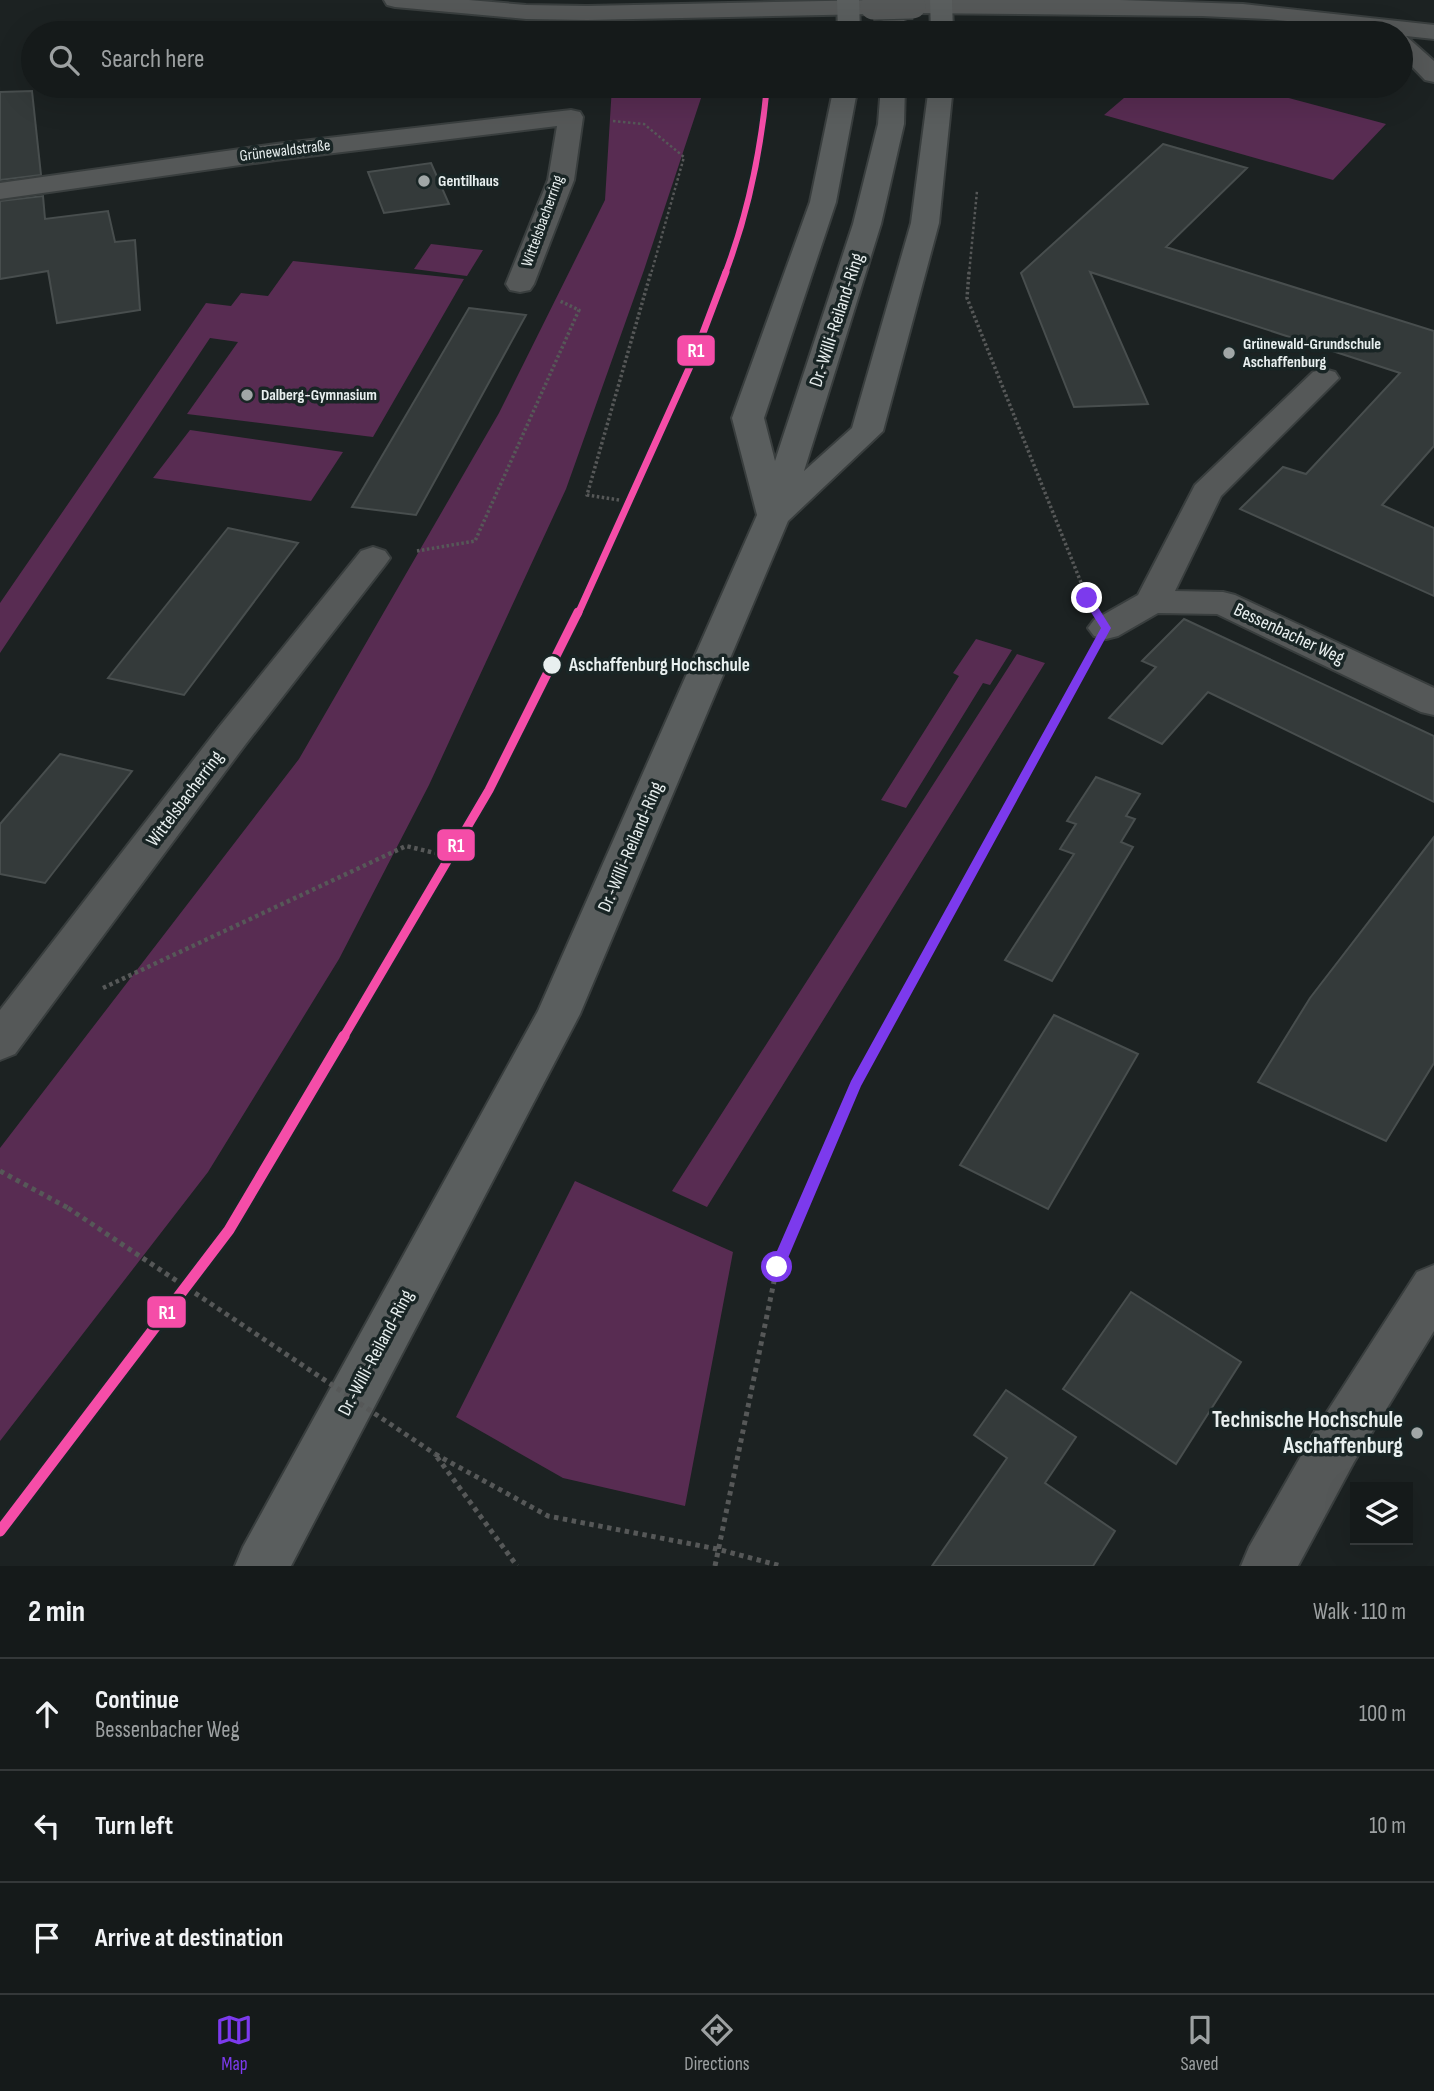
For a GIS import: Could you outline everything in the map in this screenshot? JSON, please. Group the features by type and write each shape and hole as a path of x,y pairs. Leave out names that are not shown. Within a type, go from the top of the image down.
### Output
{"highway":[{"path":"942,3 942,21"},
{"path":"845,98 823,202 748,418 774,515 867,431 925,223 940,98"},
{"name":"Dr.-Willi-Reiland-Ring","path":"262,1566 558,1014 774,515 867,224 891,124 892,98"}],"street":[{"path":"395,0 526,12 587,13 848,4 1247,5 1325,21"},
{"path":"1413,34 1434,32"},
{"path":"1413,55 1434,75"},
{"name":"Grünewaldstraße","path":"0,191 276,152 571,117"},
{"name":"Wittelsbacherring","path":"520,284 561,180 571,117"},
{"path":"1106,628 1152,602 1207,492 1324,378"},
{"name":"Wittelsbacherring","path":"5,1031 373,558"},
{"name":"Bessenbacher Weg","path":"1152,602 1223,603 1434,703"},
{"path":"1268,1566 1336,1444 1434,1287"}],"path":[{"path":"571,117 644,124 684,157 587,495 619,500"},
{"path":"715,1566 777,1267 855,1085 1106,628 1087,598 967,298 978,179"},
{"path":"373,558 475,541 579,310 520,284"},
{"path":"100,990 406,846 435,853"},
{"path":"0,1171 68,1208 435,1454 548,1516 717,1549 781,1566"},
{"path":"435,1454 517,1566"}],"shaded area":[{"path":"611,98 701,98 644,270 566,489 429,785 339,959 208,1172 0,1441 0,1148 299,759 499,413 605,200"},
{"path":"1124,98 1289,98 1386,124 1333,180 1104,115"},
{"path":"431,244 483,250 467,276 414,269"},
{"path":"293,261 464,279 373,437 187,414 238,342 210,338 0,653 0,603 206,303 231,306 241,293 268,296"},
{"path":"190,430 343,452 311,501 153,478"},
{"path":"976,639 1012,650 990,685 983,683 906,808 881,800 959,676 953,673"},
{"path":"1017,654 1045,663 707,1207 672,1191"},
{"path":"575,1181 733,1252 685,1506 563,1478 456,1417"}],"building":[{"path":"21,91 21,98 33,98 41,175 0,180 0,92"},
{"path":"1163,144 1247,168 1166,247 1434,331 1434,446 1382,505 1434,528 1434,596 1240,509 1283,467 1306,474 1400,373 1090,272 1148,404 1074,407 1021,273"},
{"name":"Gentilhaus","path":"431,163 449,204 384,213 368,172"},
{"path":"43,196 45,219 108,211 115,242 135,240 140,310 57,323 48,271 0,279 0,201"},
{"path":"469,308 526,315 416,515 352,507"},
{"path":"228,528 298,543 184,695 108,678"},
{"path":"1184,619 1434,736 1434,802 1208,692 1162,744 1109,718 1156,667 1142,661"},
{"path":"60,754 132,771 45,883 0,874 0,824"},
{"path":"1096,777 1140,794 1126,816 1135,819 1121,842 1133,847 1052,981 1005,960 1074,854 1060,849 1076,824 1067,821"},
{"path":"1434,837 1434,1063 1386,1141 1258,1082 1310,998"},
{"path":"1054,1015 1138,1054 1048,1209 960,1165"},
{"path":"1131,1292 1241,1362 1176,1464 1063,1389"},
{"path":"1006,1390 1076,1437 1045,1483 1115,1531 1093,1566 932,1566 1007,1458 974,1435"}],"transit line":[{"name":"R1","path":"0,1531 229,1230 489,790 584,601 692,362 737,242 762,137 766,98"}],"place":[{"name":"Gentilhaus","path":"424,181"},
{"name":"Grünewald-Grundschule Aschaffenburg","path":"1229,353"},
{"name":"Dalberg-Gymnasium","path":"247,395"},
{"name":"Aschaffenburg Hochschule","path":"552,665"},
{"name":"Technische Hochschule Aschaffenburg","path":"1417,1433"}],"route":[{"path":"777,1267 855,1085 1106,628 1087,598"}]}
